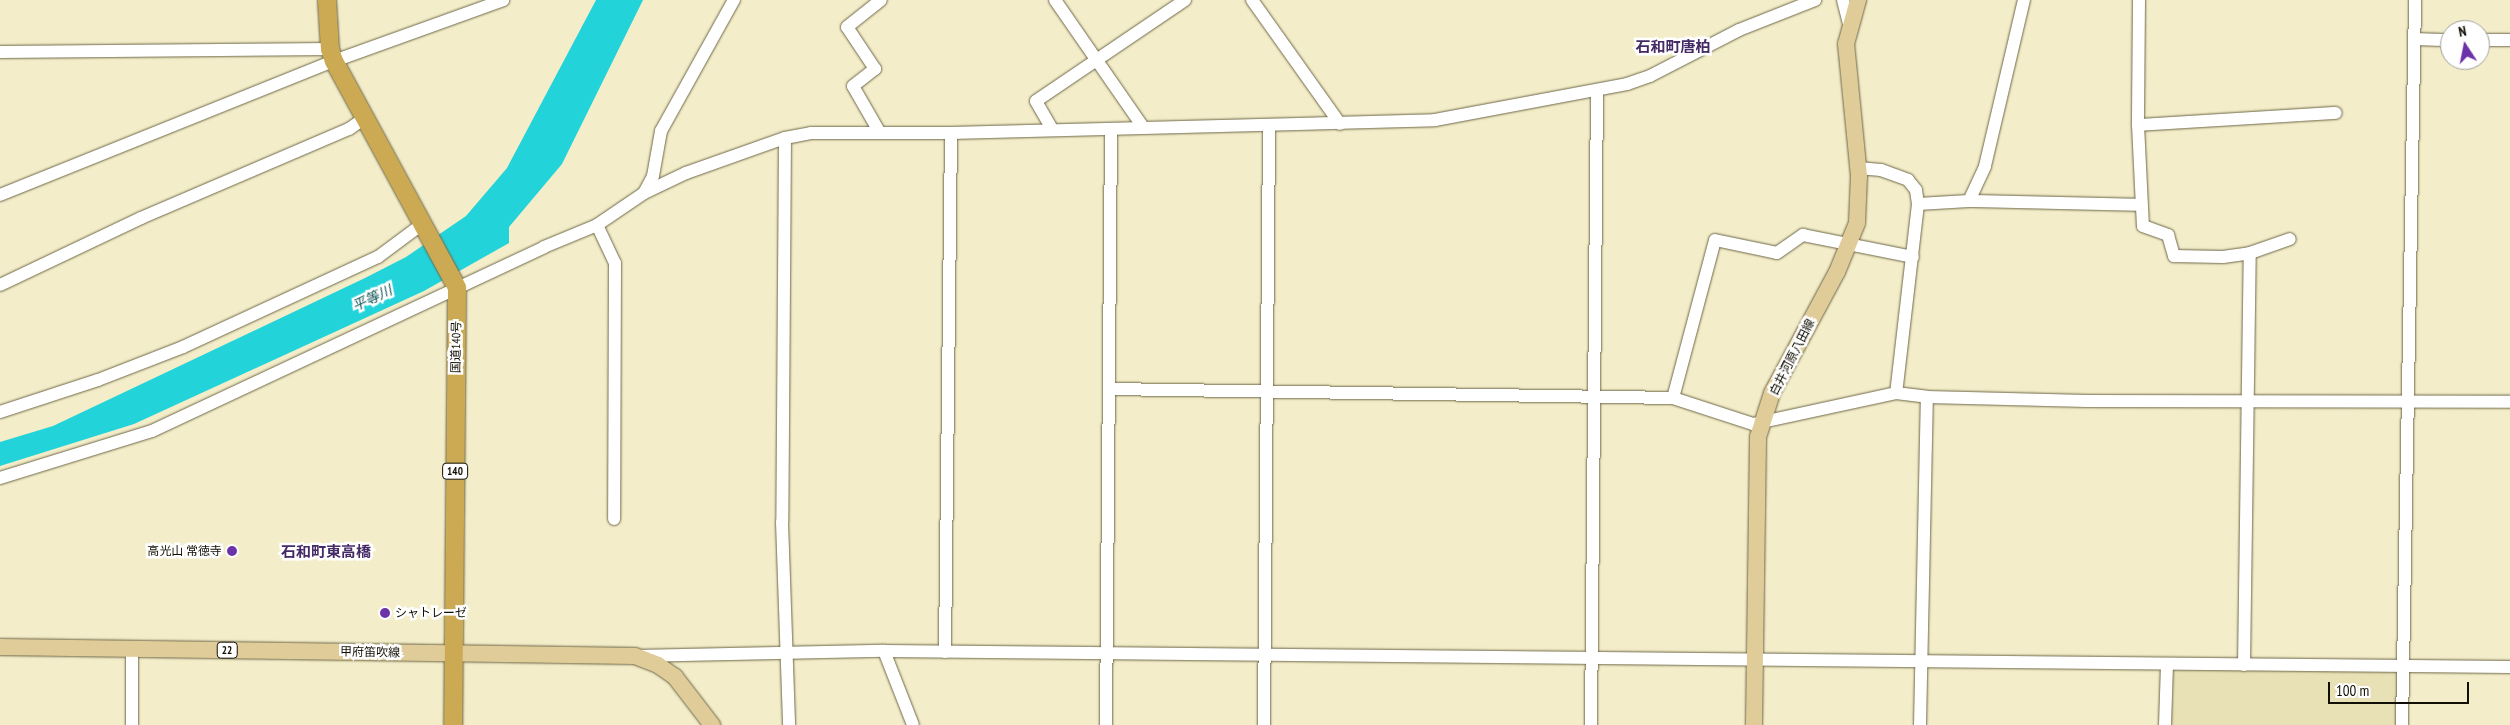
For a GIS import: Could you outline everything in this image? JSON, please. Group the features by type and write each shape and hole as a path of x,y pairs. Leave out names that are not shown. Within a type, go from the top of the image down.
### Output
{"highway":[{"name":"国道140号","path":"327,0 332,55 422,227 456,286 453,725"}],"main road":[{"name":"白井河原八田線","path":"1754,725 1757,453 1762,422 1785,368 1850,245 1859,212 1858,168 1846,69 1849,24 1858,0"},
{"name":"甲府笛吹線","path":"0,647 635,656 658,665 675,678 712,725"}],"street":[{"path":"0,194 332,55 504,0"},
{"path":"644,193 653,176 662,130 734,0"},
{"path":"880,133 853,86 875,68 848,27 881,0"},
{"path":"1055,0 1143,127"},
{"path":"1052,129 1036,101 1098,61 1185,0"},
{"path":"1252,0 1340,124"},
{"path":"0,478 152,431 456,286 597,225 644,193 696,170 784,138 811,132 951,133 1435,120 1597,91 1650,76 1739,30 1815,0"},
{"path":"1843,0 1849,24"},
{"path":"1969,201 1985,166 2024,0"},
{"path":"2139,0 2138,125 2140,205 2143,226 2168,235 2174,256 2223,257 2250,253 2290,239"},
{"path":"2402,725 2415,0"},
{"path":"2414,39 2440,40"},
{"path":"2490,40 2510,40"},
{"path":"0,52 332,55"},
{"path":"1591,725 1597,91"},
{"path":"2138,125 2336,113"},
{"path":"0,285 141,218 349,129 365,118"},
{"path":"1264,725 1269,125"},
{"path":"1106,725 1110,129"},
{"path":"945,652 951,133"},
{"path":"784,138 782,522 789,725"},
{"path":"1858,168 1882,170 1908,180 1916,190 1918,204 1913,257 1896,393"},
{"path":"1918,204 1969,201 2140,205"},
{"path":"597,225 615,263 614,519"},
{"path":"0,412 98,380 183,347 378,257 422,227"},
{"path":"1673,398 1693,314 1715,240 1777,253 1803,235 1913,257"},
{"path":"2244,665 2246,401 2250,253"},
{"path":"1109,389 1673,398 1753,424 1896,393 1927,397 2510,402"},
{"path":"1920,725 1923,661 1927,397"},
{"path":"132,649 132,725"},
{"path":"884,651 913,725"},
{"path":"635,656 884,651 1107,656 1592,657 2167,665 2510,667"},
{"path":"2165,725 2167,665"}],"shaded area":[{"path":"2176,668 2393,670 2397,674 2397,725 2169,725 2170,672"}],"water":[{"name":"平等川","path":"596,0 643,0 562,164 509,227 509,243 424,291 134,424 0,466 0,442 53,426 365,278 406,257 466,216 507,168"}],"place":[{"name":"高光山 常徳寺","path":"232,551"},
{"name":"シャトレーゼ","path":"385,613"}],"district":[{"name":"石和町唐柏","path":"1673,47"},
{"name":"石和町東高橋","path":"326,552"}]}
